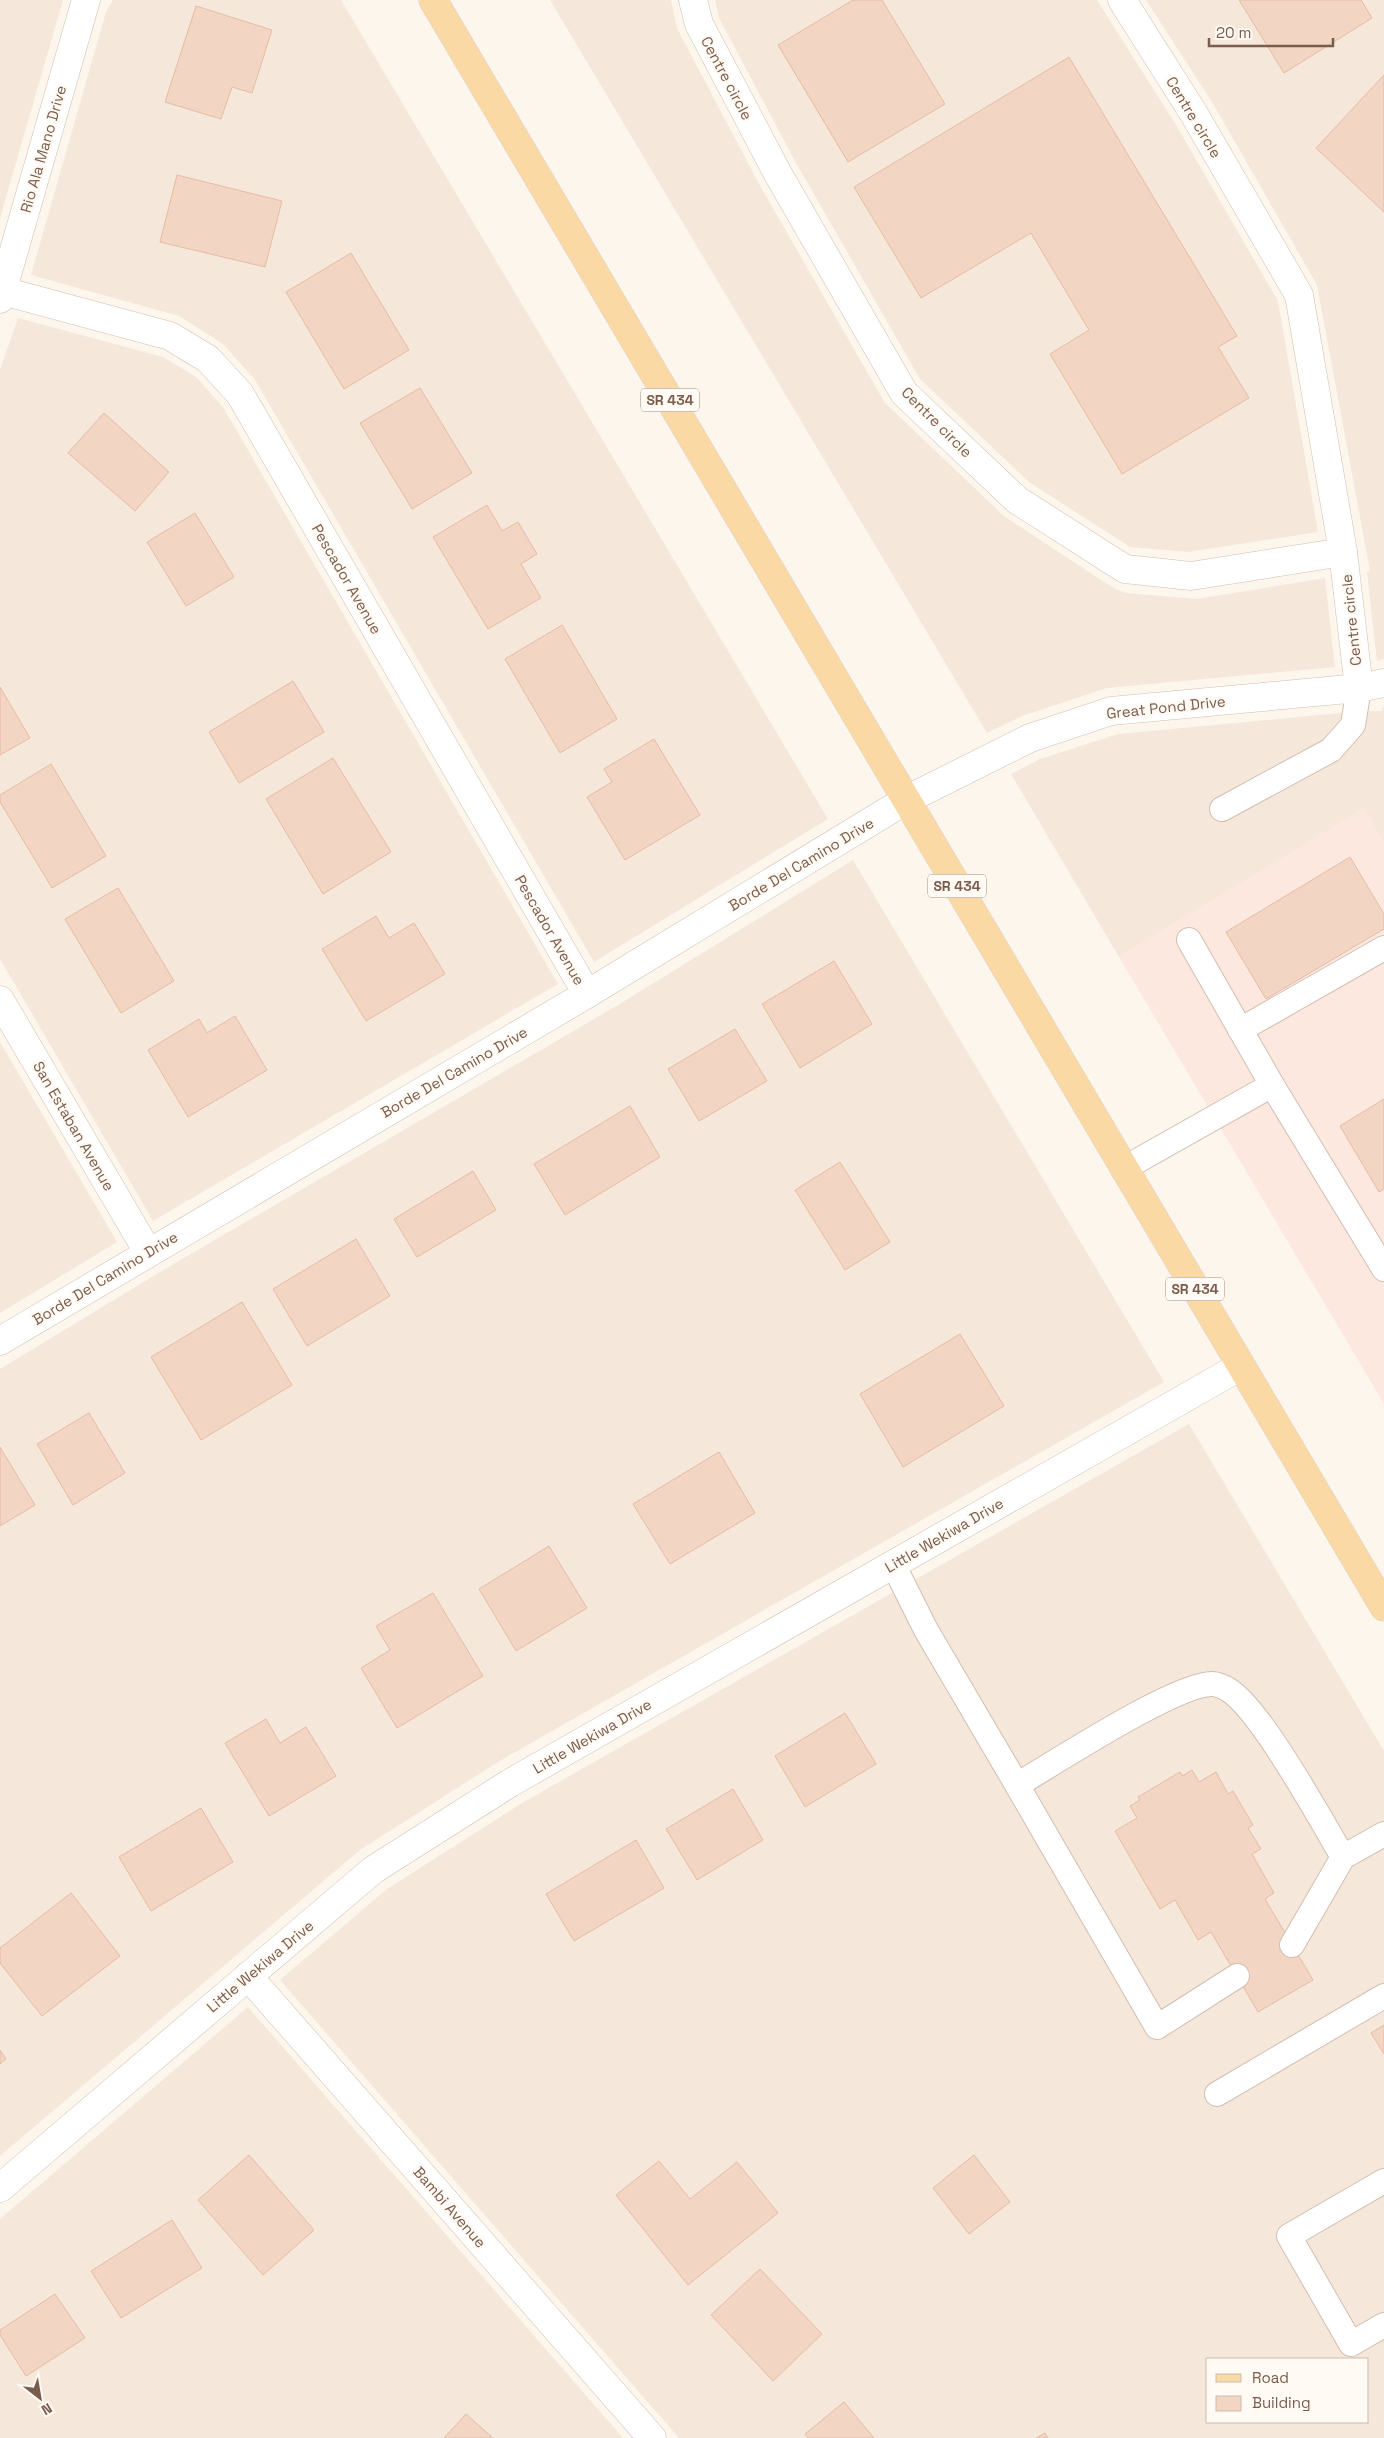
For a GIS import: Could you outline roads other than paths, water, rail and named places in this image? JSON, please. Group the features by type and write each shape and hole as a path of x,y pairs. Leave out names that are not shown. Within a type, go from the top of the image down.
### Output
{"main road":[{"name":"SR 434","path":"433,0 1123,1169 1384,1607"}],"street":[{"name":"Rio Ala Mano Drive","path":"1,295 86,0"},
{"name":"Centre circle","path":"693,0 698,24 778,174 904,392 1017,500 1125,569 1191,576 1343,552"},
{"name":"Centre circle","path":"1122,0 1194,114 1299,295 1343,552 1371,686"},
{"name":"Pescador Avenue","path":"1,295 170,336 208,359 240,394 588,994"},
{"name":"Great Pond Drive","path":"906,800 1030,738 1111,711 1371,686"},
{"name":"Borde Del Camino Drive","path":"0,1341 588,994 906,800"},
{"name":"San Estaban Avenue","path":"0,1000 148,1252"},
{"name":"Little Wekiwa Drive","path":"0,2188 373,1870 510,1782 1241,1366"},
{"name":"Bambi Avenue","path":"248,1976 652,2438"}],"lane":[{"path":"1222,809 1331,750 1353,725 1371,686"},
{"path":"1189,940 1272,1085 1384,1269"},
{"path":"1240,1030 1384,948"},
{"path":"1123,1169 1272,1085"},
{"path":"894,1564 926,1630 1157,2026 1237,1976"},
{"path":"1017,1785 1156,1704 1186,1691 1212,1684 1228,1689 1249,1710 1272,1740 1344,1857"},
{"path":"1292,1945 1344,1857 1384,1834"},
{"path":"1217,2094 1384,1996"},
{"path":"1384,2181 1289,2236 1351,2344 1384,2325"}]}
